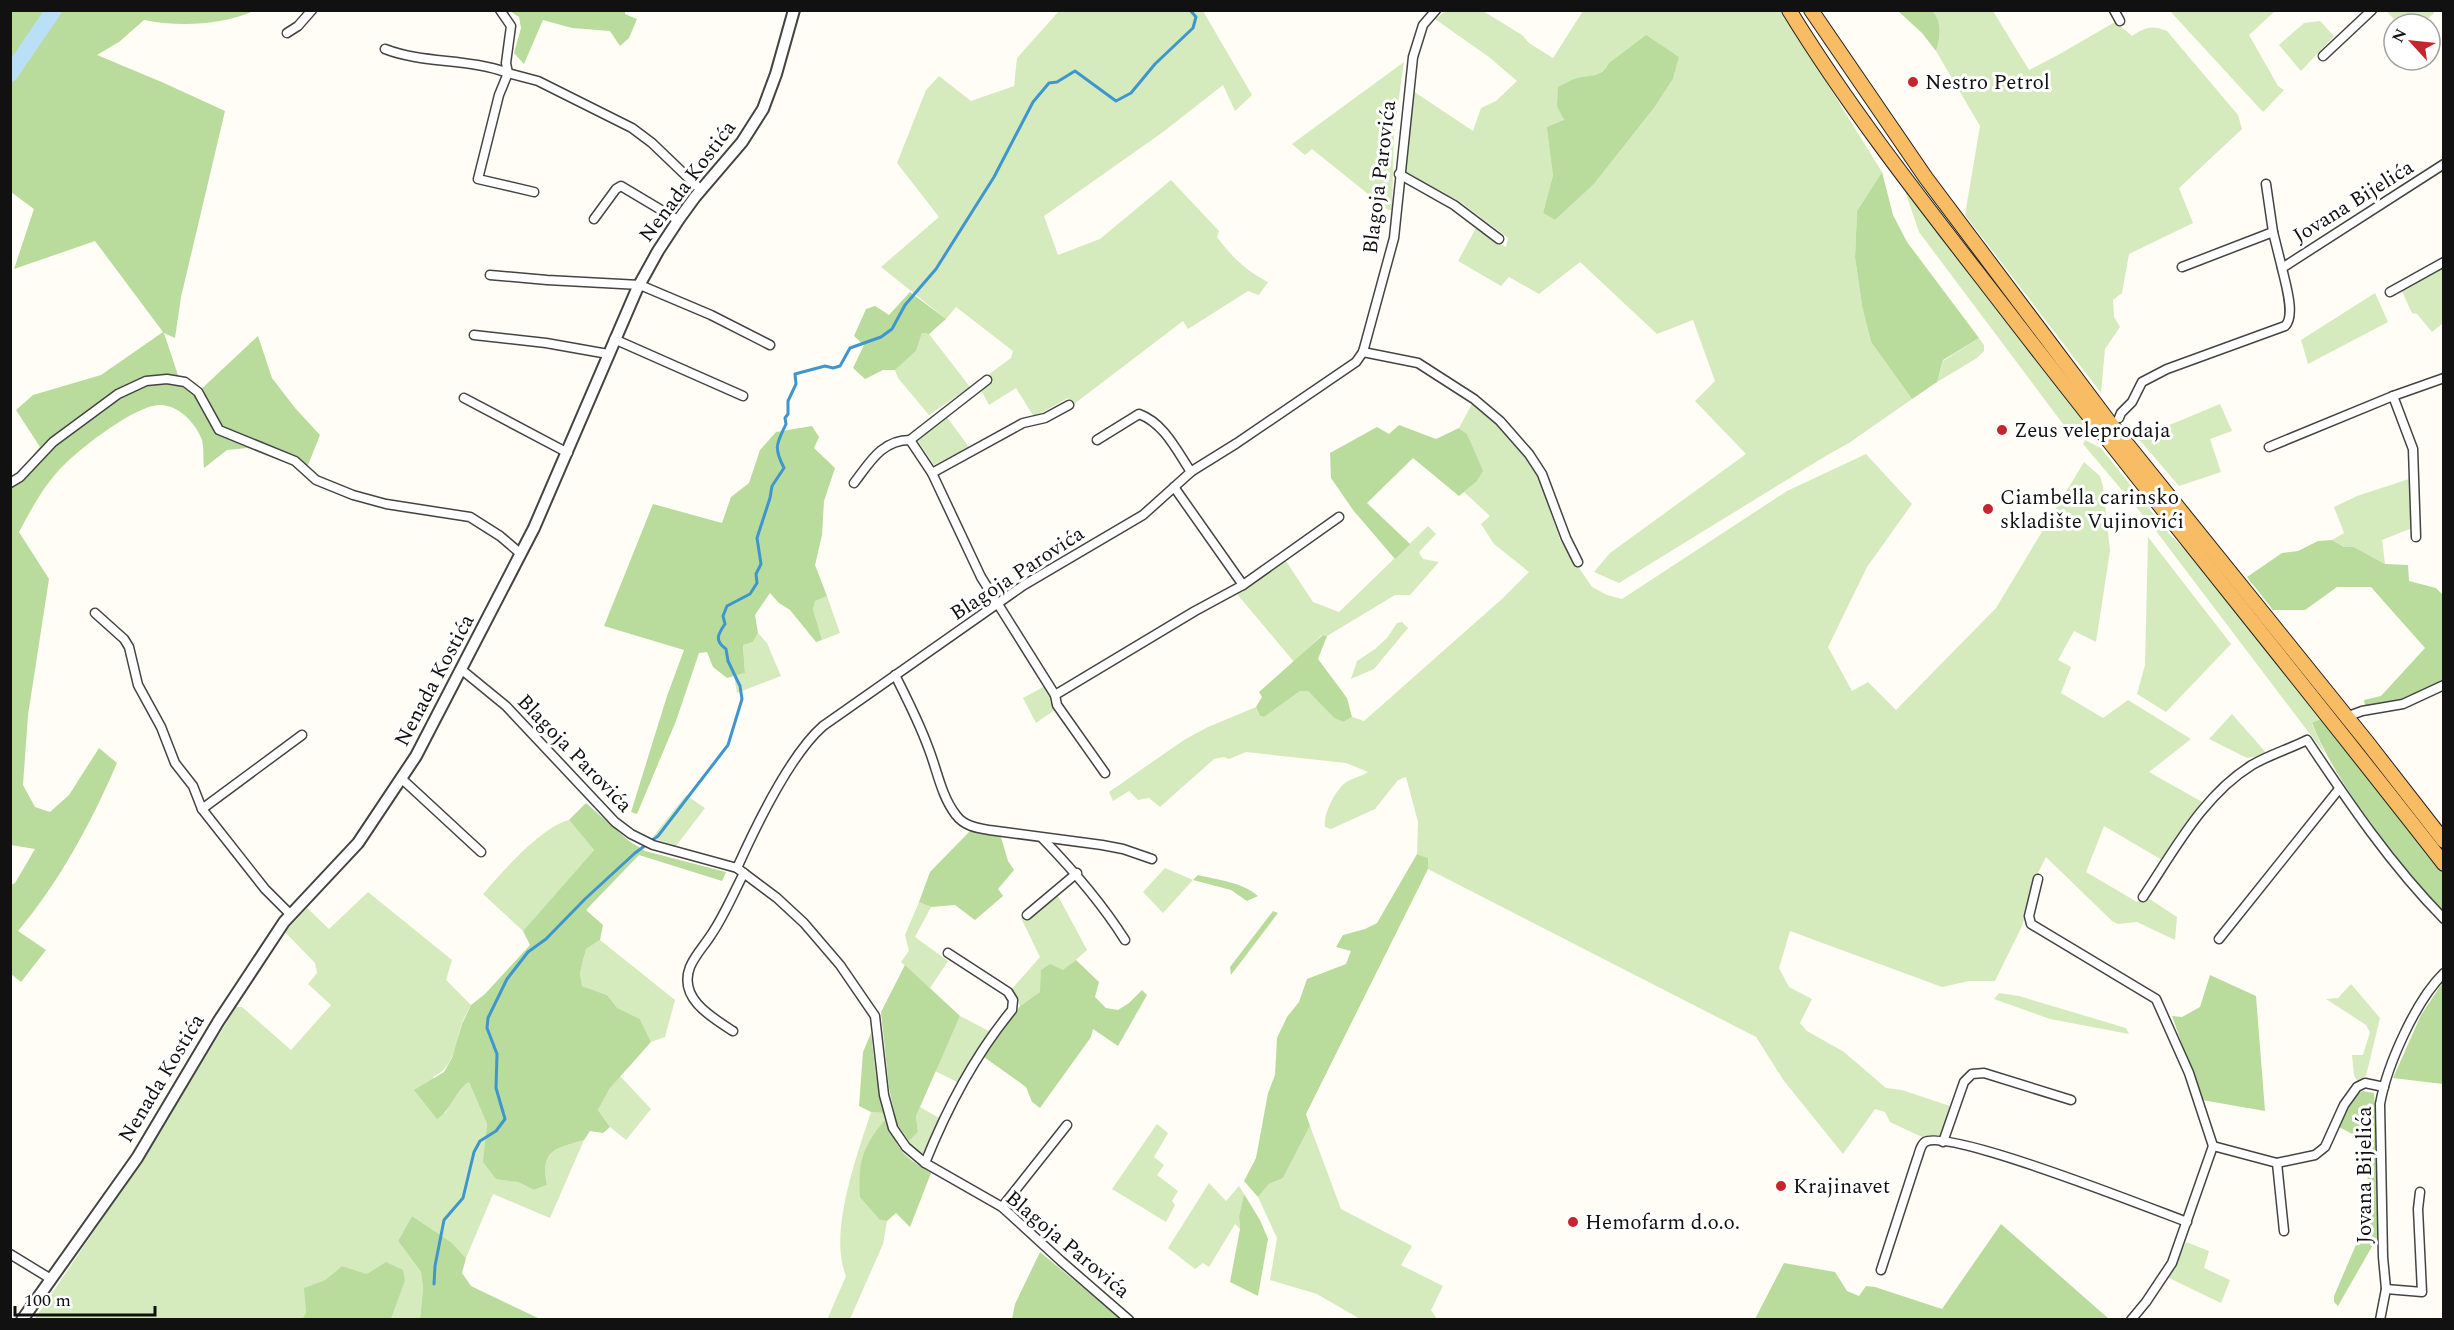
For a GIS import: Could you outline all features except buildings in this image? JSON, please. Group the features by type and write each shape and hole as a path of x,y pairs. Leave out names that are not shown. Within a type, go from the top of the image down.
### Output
{"highway":[{"path":"1789,10 1843,93 1954,242 2108,442 2444,864"},
{"path":"1811,10 1926,178 2104,415 2444,841"}],"street":[{"path":"287,33 298,26 312,10"},
{"path":"500,10 510,26 506,63 508,73 497,105 478,179 534,192"},
{"name":"Nenada Kostića","path":"22,1320 137,1158 218,1022 290,914 358,843 402,779 462,670 521,554 568,453 614,339 639,285 678,220 742,142 763,109 776,74 794,10"},
{"name":"Blagoja Parovića","path":"740,871 767,808 815,733 1024,585 1133,521 1161,501 1191,472 1348,370 1363,352 1394,238 1413,57 1423,25 1436,10"},
{"path":"2114,10 2120,21"},
{"path":"2323,56 2371,11"},
{"path":"385,49 416,58 494,68 538,81 632,128 652,143 701,190"},
{"name":"Jovana Bijelića","path":"2282,268 2444,164"},
{"path":"1399,174 1455,205 1499,239"},
{"name":"Jovana Bijelića","path":"2119,418 2132,402 2142,382 2167,369 2289,323 2290,313 2273,232 2266,184"},
{"path":"594,219 616,189 621,186 678,220"},
{"name":"Jovana Bijelića","path":"2182,267 2273,232"},
{"path":"2390,292 2444,262"},
{"path":"490,275 639,285 711,315 770,345"},
{"path":"474,335 546,343 608,354"},
{"path":"614,339 743,396"},
{"path":"1363,352 1418,363 1474,399 1494,415 1529,454 1542,474 1566,538 1578,562"},
{"path":"2269,447 2393,396 2444,378"},
{"path":"10,483 20,477 53,442 118,394 146,381 166,379 186,382 198,392 219,430 295,461 316,480 353,495 386,504 470,517 500,536 521,554"},
{"path":"854,483 885,446 895,440 910,440 987,380"},
{"path":"2393,396 2413,448 2416,537"},
{"path":"464,398 568,453"},
{"path":"932,473 1023,423 1046,418 1069,405"},
{"path":"1097,440 1139,414 1155,424 1166,435 1191,472"},
{"path":"910,440 932,473 981,577 1055,695 1057,705 1105,773"},
{"path":"1174,487 1243,585"},
{"path":"1055,695 1243,585 1339,517"},
{"path":"94,613 124,639 129,647 138,685 161,727 175,764 193,786 202,809 265,890 290,914"},
{"name":"Blagoja Parovića","path":"462,670 506,706 615,822 653,845 740,871 777,898 804,923 840,966 870,1008 877,1025 881,1079 893,1128 906,1147 925,1163 1002,1207 1129,1320"},
{"path":"895,675 928,747 945,795 956,815 974,827 1123,849 1152,859"},
{"path":"2346,717 2362,711 2403,704 2444,685"},
{"path":"202,809 302,735"},
{"path":"2143,897 2184,835 2212,800 2253,765 2307,740 2339,789 2400,870 2444,919"},
{"path":"402,779 481,852"},
{"path":"2219,939 2339,789"},
{"path":"1043,839 1077,873 1103,905 1125,940"},
{"path":"733,1031 699,1007 691,993 689,974 695,957 712,934 740,871"},
{"path":"1027,915 1077,873"},
{"path":"2038,879 2029,911 2031,924 2156,999 2189,1072 2212,1146 2172,1263 2131,1320"},
{"path":"925,1163 938,1130 959,1090 977,1058 1012,1010 1013,1005 1008,992 948,953"},
{"name":"Jovana Bijelića","path":"2380,1320 2386,1289 2379,1119 2384,1087 2421,1002 2444,972"},
{"path":"1943,1142 1964,1082 1972,1074 1984,1073 2071,1100"},
{"path":"2212,1146 2277,1163 2315,1155 2327,1143 2344,1105 2357,1087 2365,1083 2384,1087"},
{"path":"1002,1207 1067,1125"},
{"path":"1881,1270 1922,1145 1925,1142 1943,1142 2014,1159 2187,1222"},
{"path":"2277,1163 2284,1231"},
{"path":"2386,1289 2422,1292 2418,1209 2420,1192"},
{"path":"10,1254 51,1279"}],"green space":[{"path":"11,11 254,11 214,22 171,24 144,20 119,42 97,55 225,111 181,297 175,338 164,333 178,375 196,394 258,336 272,378 320,435 306,470 247,448 227,450 204,468 202,440 192,422 169,406 152,406 111,427 58,471 39,496 19,532 49,579 28,715 23,785 35,807 50,812 69,795 99,748 117,763 74,851 48,892 18,931 46,950 21,982 11,974 11,885 15,883 35,849 11,845 10,476 15,477 40,447 16,410 33,395 101,375 163,332 95,241 14,269 34,209 11,192"},
{"path":"510,11 625,11 625,14 637,19 629,38 620,46 610,31 572,28 543,20 524,64 514,53 521,28 519,17"},
{"path":"1059,11 1203,11 1252,95 1235,111 1223,85 1163,132 1044,216 1058,255 1100,239 1171,180 1219,231 1217,237 1234,257 1268,282 1259,295 1248,291 1188,329 1183,321 1074,404 1068,398 1034,417 1016,388 989,405 981,390 993,382 988,375 1011,358 1013,351 956,307 946,319 881,267 939,217 897,163 926,90 939,76 971,101 1014,86 1017,58"},
{"path":"1446,11 1483,11 1522,35 1529,43 1553,58 1583,11 1782,11 1882,172 1857,211 1855,257 1862,306 1871,342 1912,399 1849,443 1619,583 1594,572 1610,553 1746,454 1695,401 1715,381 1693,320 1657,334 1580,262 1539,294 1509,277 1501,286 1458,261 1476,228 1506,247 1508,238 1459,201 1404,172 1413,91 1473,131 1481,108 1496,101 1517,81 1489,57 1435,19","holes":["1667,50 1679,57 1673,79 1654,108 1594,184 1555,220 1543,213 1553,175 1552,154 1577,78 1599,73 1608,64"]},
{"path":"1898,11 1932,11 1938,19 1940,30 1936,51 1922,33"},
{"path":"1932,11 1993,11 2029,70 2115,22 2132,36 2149,28 2167,31 2238,115 2242,129 2179,188 2193,223 2129,254 2122,293 2113,300 2114,317 2120,327 2105,349 2101,393 1965,215 1980,126 1936,51 1940,30 1938,20"},
{"path":"2170,11 2275,11 2249,35 2278,86 2284,90 2263,112"},
{"path":"2433,11 2434,12 2387,12"},
{"path":"2320,21 2334,36 2301,71 2279,45 2304,23"},
{"path":"1646,35 1679,57 1673,79 1654,108 1594,184 1555,220 1543,213 1553,175 1547,127 1564,120 1557,106 1558,87 1577,78 1602,72 1608,64"},
{"path":"1404,62 1394,132 1392,210 1388,210 1312,149 1305,155 1292,144"},
{"path":"1882,172 1893,215 1907,242 1979,338 1943,360 1937,382 1912,399 1871,342 1862,306 1855,257 1857,211"},
{"path":"1902,182 2095,432 2075,435 2069,432 1919,232"},
{"path":"2442,268 2443,323 2432,332 2417,314 2412,313 2401,289"},
{"path":"910,292 946,319 929,334 922,333 916,351 895,370 883,370 865,379 853,368 864,345 854,336 866,309 875,306 889,315"},
{"path":"2375,293 2388,322 2308,364 2301,340"},
{"path":"922,333 929,334 970,387 929,415 898,378 895,370 916,351"},
{"path":"1979,338 1984,345 1984,351 1977,358 1937,382 1943,361"},
{"path":"1473,402 1501,427 1531,465 1538,476 1560,540 1592,587 1607,595 1622,599 1787,491 1866,454 1912,504 1867,567 1828,647 1852,691 1868,682 1896,710 1996,608 2084,462 2100,476 2103,486 2110,551 2096,642 2074,631 2058,660 2071,667 2061,693 2103,718 2128,700 2191,739 2149,772 2204,803 2176,837 2162,860 2104,826 2086,872 2137,902 2139,900 2145,903 2148,898 2177,917 2175,940 2137,922 2118,924 2112,921 2046,857 2035,879 2022,926 1995,981 1969,981 1942,987 1790,931 1779,968 1789,987 1812,999 1800,1023 1807,1031 1844,1052 1886,1088 1902,1090 1950,1106 1940,1135 1924,1138 1890,1122 1885,1112 1875,1109 1843,1154 1784,1081 1756,1037 1428,869 1428,858 1417,854 1418,822 1406,777 1398,780 1375,809 1331,829 1325,827 1325,822 1337,791 1345,783 1368,772 1346,763 1246,752 1229,759 1224,757 1214,759 1160,807 1149,798 1138,800 1129,791 1113,801 1109,792 1184,740 1208,727 1256,707 1260,716 1264,717 1300,691 1308,691 1334,718 1343,722 1352,717 1364,721 1503,598 1529,572 1494,544 1481,524 1490,516 1464,492 1476,482 1467,434 1459,428"},
{"path":"2220,404 2232,431 2210,439 2221,472 2179,486 2138,438"},
{"path":"946,416 969,447 934,465 918,441"},
{"path":"1399,425 1436,439 1459,428 1467,434 1483,471 1476,482 1459,496 1413,458 1367,503 1410,544 1395,559 1353,510 1331,478 1330,453 1377,427 1389,434"},
{"path":"812,426 819,437 814,448 835,468 824,501 822,535 815,565 827,596 815,601 813,609 822,640 816,642 790,610 770,593 755,615 758,633 753,642 743,645 745,673 727,678 713,667 707,652 699,653 676,721 637,814 631,812 667,696 684,650 604,626 653,504 722,523 731,497 749,483 760,450 776,432"},
{"path":"2085,440 2101,448 2170,535 2194,558 2321,719 2312,724 2325,754 2153,527 2083,444"},
{"path":"2409,479 2412,528 2382,540 2385,564 2354,547 2344,547 2332,540 2344,533 2334,507 2357,496"},
{"path":"1428,526 1436,534 1419,552 1423,559 1439,562 1410,595 1395,595 1327,636 1322,635 1294,662 1237,594 1286,561 1313,602 1339,612"},
{"path":"2148,537 2231,644 2166,712 2137,694 2145,665"},
{"path":"2332,540 2344,547 2354,547 2385,564 2408,565 2409,581 2436,588 2443,595 2443,679 2406,698 2365,706 2364,700 2381,696 2425,648 2371,587 2337,587 2305,610 2273,610 2247,577 2282,553 2298,551 2318,541"},
{"path":"827,596 840,633 822,640 813,609 814,601"},
{"path":"1402,622 1408,628 1374,669 1351,679 1357,661 1375,649 1387,638 1397,623"},
{"path":"758,633 767,643 781,676 737,693 734,676 745,673 743,644 753,642"},
{"path":"1323,635 1327,636 1318,659 1347,698 1352,717 1343,722 1334,718 1308,691 1300,691 1264,717 1260,716 1256,707 1262,697 1259,692"},
{"path":"1045,686 1056,709 1036,723 1023,698"},
{"path":"2232,714 2268,755 2247,758 2209,739"},
{"path":"2321,719 2443,872 2443,911 2387,844 2345,786 2327,756 2312,723"},
{"path":"686,795 705,808 676,846 652,838"},
{"path":"586,803 629,841 645,851 726,872 722,881 639,855 586,910 603,925 600,940 586,949 580,973 582,986 607,995 617,1008 640,1019 651,1042 610,1088 598,1110 610,1127 603,1133 590,1131 584,1140 552,1152 546,1164 547,1185 534,1190 518,1182 496,1179 483,1162 487,1124 469,1082 437,1119 414,1090 444,1072 452,1058 462,1024 471,1005 485,994 530,945 523,931 594,850 569,820"},
{"path":"569,820 594,850 523,931 483,894 534,841 546,831"},
{"path":"970,831 1000,834 1008,861 1014,870 998,889 1003,896 975,920 955,905 931,907 919,902 930,872"},
{"path":"1417,854 1428,858 1428,869 1306,1114 1310,1126 1283,1178 1269,1184 1258,1197 1244,1181 1256,1158 1268,1093 1275,1075 1277,1038 1287,1017 1299,1002 1307,979 1346,964 1351,951 1336,947 1343,935 1377,923"},
{"path":"1165,868 1193,880 1163,913 1143,892"},
{"path":"1198,875 1237,885 1258,896 1247,901 1231,890 1193,880"},
{"path":"368,892 452,960 446,980 471,1005 463,1021 450,1061 440,1073 433,1077 445,1114 459,1089 469,1082 487,1124 486,1137 503,1178 534,1190 547,1185 546,1164 552,1152 584,1140 550,1218 493,1194 466,1258 451,1242 412,1216 398,1241 421,1272 423,1288 420,1319 391,1319 405,1281 367,1274 342,1266 325,1280 305,1288 306,1313 302,1319 34,1320 148,1151 236,1007 242,1007 291,1050 331,1005 308,984 317,973 315,963 285,932 307,908 329,929"},
{"path":"1057,894 1087,950 1040,992 1020,1006 1016,995 1011,990 1040,957 1021,918 1023,916 1027,920"},
{"path":"919,902 931,907 915,937 948,961 930,988 901,962 909,951 905,935"},
{"path":"1273,911 1278,913 1231,975 1230,967"},
{"path":"600,940 675,1000 665,1037 651,1042 640,1019 616,1008 607,995 582,986 580,973 586,949"},
{"path":"1076,960 1099,982 1095,997 1106,1008 1118,1010 1142,990 1147,995 1118,1046 1093,1029 1091,1037 1040,1108 1032,1102 1026,1087 984,1057 1020,1006 1040,992 1041,970 1050,964 1063,970"},
{"path":"905,965 960,1016 916,1116 918,1132 909,1141 897,1124 889,1088 881,1012"},
{"path":"2210,975 2256,996 2265,1111 2202,1100 2172,1016 2182,1017 2200,1007"},
{"path":"2443,982 2443,1084 2393,1078 2421,1015"},
{"path":"2351,984 2380,1018 2366,1076 2357,1081 2354,1075 2352,1055 2363,1055 2370,1032 2366,1025 2326,999 2338,998"},
{"path":"1999,993 2019,996 2126,1028 2129,1034 2050,1019 1994,999"},
{"path":"960,1016 989,1031 959,1083 935,1071"},
{"path":"871,1033 876,1075 884,1113 871,1112 859,1106 863,1052"},
{"path":"620,1076 651,1109 626,1140 610,1127 598,1110 610,1088"},
{"path":"2363,1091 2374,1093 2378,1236 2338,1306 2334,1302 2334,1296 2358,1240 2369,1192 2364,1140 2339,1127 2350,1102"},
{"path":"920,1107 941,1119 923,1154 917,1152 909,1141 918,1132 916,1116"},
{"path":"871,1112 884,1113 888,1123 880,1220 887,1221 883,1244 850,1319 827,1320 846,1276 841,1258 842,1217 852,1171"},
{"path":"884,1121 888,1123 899,1148 931,1173 910,1227 896,1213 887,1221 880,1220 860,1197 863,1156 871,1139"},
{"path":"1157,1124 1168,1133 1154,1157 1164,1165 1157,1175 1178,1191 1172,1201 1175,1205 1166,1222 1112,1189"},
{"path":"1310,1126 1341,1209 1412,1246 1401,1265 1443,1286 1431,1310 1437,1319 1360,1319 1317,1294 1270,1280 1277,1238 1258,1197 1269,1184 1283,1178"},
{"path":"1209,1183 1226,1201 1239,1186 1244,1194 1239,1216 1240,1229 1235,1224 1209,1267 1203,1263 1195,1269 1168,1248"},
{"path":"1244,1194 1260,1220 1268,1239 1258,1296 1230,1282"},
{"path":"412,1216 451,1242 466,1258 462,1273 471,1286 540,1319 420,1319 423,1288 421,1272 398,1241"},
{"path":"2001,1224 2109,1319 1755,1319 1784,1263 1835,1272 1847,1291 1859,1296 1866,1286 1875,1287 1942,1309"},
{"path":"2186,1242 2209,1251 2204,1268 2230,1280 2221,1303 2169,1278"},
{"path":"1040,1252 1121,1319 1012,1319 1015,1304"},
{"path":"386,1262 403,1270 405,1281 391,1319 302,1319 306,1313 304,1288 325,1280 342,1266 367,1274"}],"waterway":[{"path":"10,74 54,10"},
{"path":"434,1284 444,1220 463,1198 474,1152 480,1141 496,1131 505,1119 496,1088 497,1054 487,1028 488,1018 507,979 528,952 546,939 635,853 658,836 728,745 742,699 740,686 728,661 726,649 718,637 725,624 723,616 727,606 750,594 757,583 756,574 761,564 757,538 772,486 784,468 778,455 777,445 786,424 788,401 796,384 795,374 825,366 833,368 840,366 850,348 881,337 892,329 905,305 936,269 994,177 1033,102 1049,83 1057,82 1075,71 1116,101 1131,93 1155,64 1193,28 1196,17 1190,10"}],"place":[{"name":"Nestro Petrol","path":"1913,82"},
{"name":"Zeus veleprodaja","path":"2002,430"},
{"name":"Ciambella carinsko skladište Vujinovići","path":"1988,509"},
{"name":"Krajinavet","path":"1781,1186"},
{"name":"Hemofarm d.o.o.","path":"1573,1222"}]}
